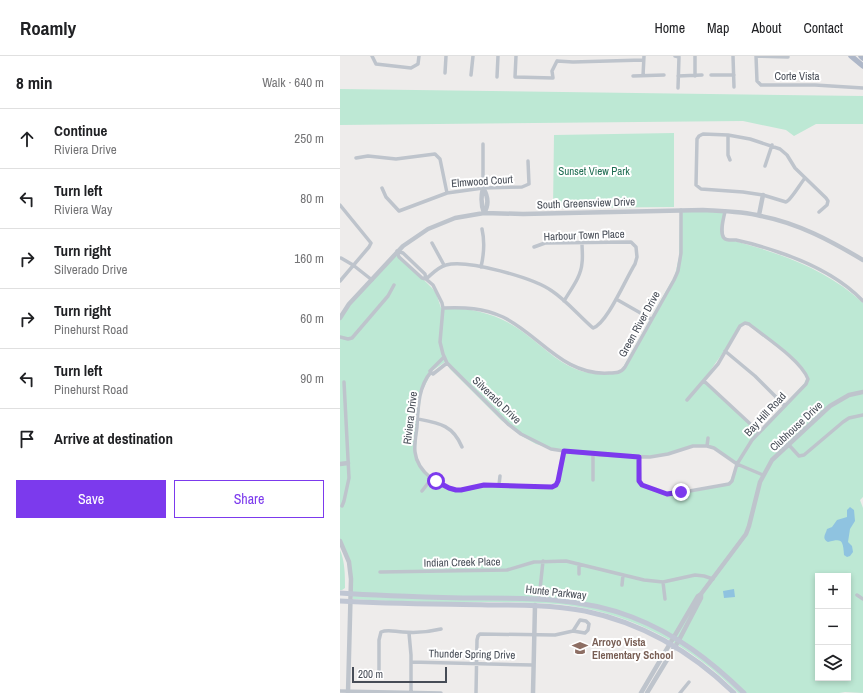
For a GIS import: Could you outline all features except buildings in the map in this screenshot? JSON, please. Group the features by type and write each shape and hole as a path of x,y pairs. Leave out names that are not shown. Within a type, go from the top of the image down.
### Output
{"main road":[{"path":"851,56 863,66"},
{"name":"Hunte Parkway","path":"340,593 427,597 539,599 574,602 614,612 641,621 676,638 714,664 744,693"},
{"name":"Hunte Parkway","path":"340,601 371,603 535,605 565,608 602,615 638,628 672,645 709,670 734,693"}],"street":[{"path":"372,56 376,64 411,68 418,64 419,56"},
{"path":"445,73 446,56"},
{"path":"471,75 472,56"},
{"path":"497,77 498,56"},
{"path":"516,56 515,77 553,78 552,71 557,61"},
{"path":"554,56 557,61"},
{"path":"675,56 679,57 678,88"},
{"path":"695,56 695,76"},
{"path":"733,56 734,86"},
{"name":"Corte Vista","path":"788,57 756,56 757,81 761,85 814,85 863,88"},
{"path":"557,61 573,62 644,58 643,76"},
{"path":"633,76 664,75"},
{"path":"678,76 702,75"},
{"path":"711,75 734,75"},
{"path":"805,178 788,201 743,192 703,189 697,187 696,183 696,142 698,137 703,134 728,135 750,139 772,145 780,149 787,155 795,168 826,198 828,201 827,205 819,212"},
{"path":"728,135 728,155 730,160"},
{"path":"483,144 484,188 486,193 487,208 484,213"},
{"path":"765,166 772,145"},
{"path":"356,158 368,156 396,159 435,154 440,159 447,193"},
{"name":"Elmwood Court","path":"382,188 384,195 399,211 447,193 484,188 522,187 527,185 529,182 528,161"},
{"path":"759,215 763,195"},
{"path":"340,207 371,242 369,247 340,281"},
{"name":"South Greensview Drive","path":"340,318 349,304 397,251 415,237 434,226 455,218 484,213 523,214 681,210 725,211 759,215 805,229 838,244 863,260"},
{"name":"Green River Drive","path":"443,308 466,307 497,315 517,325 565,362 588,372 601,374 617,373 624,369 678,271 681,253 681,210"},
{"path":"725,211 722,232 724,238 727,240 737,240 776,251 810,265 838,281 863,301"},
{"path":"481,267 485,254 482,229"},
{"name":"Harbour Town Place","path":"534,247 545,243 631,242 636,247 635,264 616,299"},
{"path":"432,243 444,265"},
{"path":"564,301 580,271 583,261 582,243"},
{"name":"Silverado Drive","path":"397,251 403,253 425,274 426,279 438,293 443,308 440,342 444,358 447,363 516,430 546,447 564,451 593,454 650,457 668,454 693,446 707,446"},
{"path":"341,258 353,265 372,280"},
{"path":"426,279 444,265 462,264 481,267 509,273 530,280 550,290 593,328 597,327 607,315 616,299 651,319"},
{"path":"340,337 348,339 352,338 388,296 394,286"},
{"name":"Bay Hill Road","path":"639,457 640,483 649,488 667,494 729,484 732,481 737,464 746,448 759,432 806,384 808,379 806,374 793,358 745,322 740,326 725,352"},
{"path":"687,400 718,364 725,352 755,376 785,406"},
{"name":"Riviera Drive","path":"444,358 430,371 432,372 422,388 418,419 415,452 420,465 432,478 442,485 456,490 484,485 552,487 556,485 558,481 564,451"},
{"path":"432,372 433,374 447,363"},
{"path":"704,381 759,432"},
{"path":"342,506 349,478 344,382"},
{"name":"Clubhouse Drive","path":"641,693 672,645 698,596 713,579 746,534 750,526 760,482 772,460 788,444 838,401 849,395 863,392"},
{"path":"788,444 799,456 804,455 842,422 849,418 863,415"},
{"path":"418,419 436,422 447,427 458,437 462,447"},
{"path":"708,438 707,446 714,448 737,464 763,475"},
{"path":"593,454 593,480"},
{"path":"340,464 348,464"},
{"path":"499,485 500,476"},
{"path":"422,491 432,478"},
{"path":"340,541 349,562 351,579 348,692"},
{"path":"539,599 544,561"},
{"name":"Indian Creek Place","path":"380,572 507,570 534,562 566,561 637,579 663,582 695,575 713,579"},
{"path":"579,564 579,574"},
{"path":"622,585 624,575"},
{"path":"663,582 665,599"},
{"path":"858,594 863,599"},
{"path":"533,693 535,605"},
{"path":"476,693 476,663 478,636 480,634 555,635 573,631 585,633 589,628 589,624 584,620 580,620 573,631"},
{"path":"379,674 379,640 381,632 430,632 441,629"},
{"path":"409,632 411,692"},
{"name":"Clubhouse Drive","path":"648,693 672,645"},
{"name":"Thunder Spring Drive","path":"411,662 533,665"},
{"path":"680,693 689,682"},
{"path":"340,691 441,693"}],"green space":[{"path":"340,89 863,96 863,124 816,124 794,136 786,130 743,121 340,125"},
{"name":"Sunset View Park","path":"674,133 674,207 553,208 554,135"},
{"path":"680,211 723,212 724,238 762,249 798,262 832,279 863,303 863,497 860,500 863,508 863,693 738,693 721,676 702,661 662,636 619,617 572,606 535,603 407,602 353,599 350,570 340,542 340,318 396,252 432,288 436,293 441,308 474,310 494,316 523,332 562,362 580,371 598,374 621,371 675,275 679,257","holes":["743,324 748,325 793,359 806,376 804,384 758,432 703,381","445,362 450,369 501,420 520,435 536,444 563,452 554,485 550,487 485,485 450,490 432,480 415,459 421,394 432,371","701,445 715,449 737,464 730,481 726,484 666,495 640,484 639,457 666,454"]},
{"path":"340,550 345,574 345,588 342,590 340,590"}],"water":[{"path":"850,507 854,510 855,521 850,529 848,542 852,546 853,552 847,557 844,555 841,541 836,540 828,542 824,536 827,529 832,527 837,520 847,517 847,510"},
{"path":"734,589 735,597 724,598 723,591"}],"place":[{"name":"Arroyo Vista Elementary School","path":"580,648"}],"route":[{"path":"436,481 456,490 484,485 552,487 556,485 558,481 564,451 639,457 639,481 642,485 667,494 681,492"}]}
